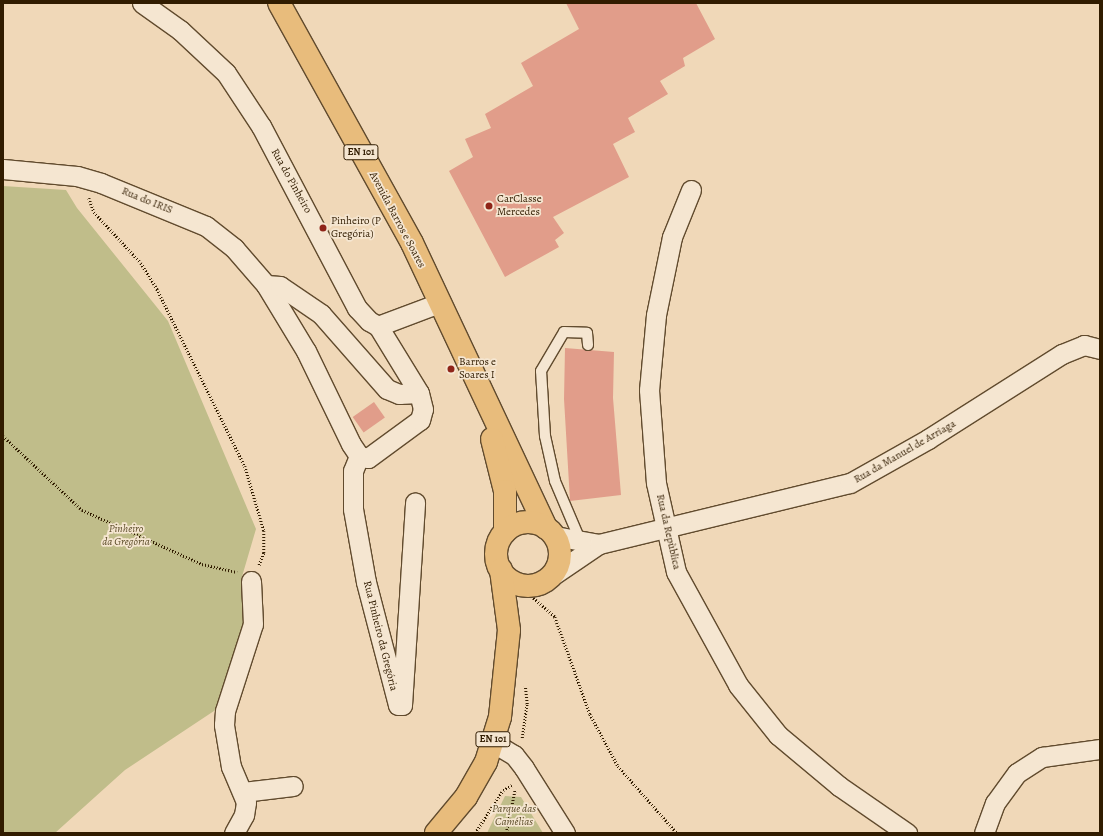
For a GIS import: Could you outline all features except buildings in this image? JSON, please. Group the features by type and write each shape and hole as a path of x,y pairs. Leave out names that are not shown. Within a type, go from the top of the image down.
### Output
{"main road":[{"name":"Avenida Barros e Soares","path":"279,3 412,243 439,303 476,375 524,487 550,532"},
{"name":"Avenida Barros e Soares","path":"476,375 505,491 505,532"},
{"path":"505,532 525,523 550,532"},
{"name":"EN 101","path":"436,833 466,797 486,762 500,717 509,630 497,550 505,532"},
{"name":"EN 101","path":"509,630 522,601 540,585 559,563 560,549 550,532"},
{"path":"501,570 516,584 540,585"}],"street":[{"name":"Rua do Pinheiro","path":"142,3 186,34 226,73 265,133 357,308 378,326"},
{"name":"Rua do IRIS","path":"3,169 76,176 101,183 206,226 234,248 266,285 306,351 325,394 359,456"},
{"name":"Rua da Repùblica","path":"691,190 672,237 656,315 649,390 656,483 676,572 709,637 738,686 778,735 839,786 907,833"},
{"path":"266,285 280,286 321,314 387,389 399,394 419,393"},
{"path":"359,456 368,458 420,420 423,408 419,393 378,326 439,303"},
{"name":"Rua da Manuel de Arriaga","path":"599,544 850,483 928,439 1062,354 1084,345 1100,349"},
{"name":"Rua Pinheiro da Gregória","path":"359,456 353,471 353,510 366,582 398,706 402,705 416,502"},
{"path":"550,532 599,544"},
{"path":"540,585 599,544"},
{"path":"234,833 244,815 246,802 231,767 224,726 225,711 253,624 251,581"},
{"path":"492,742 514,755 528,772 565,833"},
{"path":"984,833 995,803 1017,773 1042,757 1100,749"},
{"path":"243,792 293,786"}],"lane":[{"path":"580,540 555,481 545,436 541,372 564,332 587,333 588,345"}],"path":[{"path":"3,436 82,510 202,564 241,573 251,581 264,553 264,531 246,466 157,289 141,263 94,212 89,202 90,190 101,183"},
{"path":"540,585 555,617 590,714 618,766 677,833"},
{"path":"522,743 527,704 525,684"},
{"path":"475,833 503,790 516,783 506,833"}],"green space":[{"name":"Pinheiro da Gregória","path":"3,186 66,190 77,208 168,321 256,529 241,580 245,622 217,709 125,770 55,833 3,833"},
{"name":"Parque das Camélias","path":"505,796 521,797 543,833 487,833"}],"place":[{"name":"CarClasse Mercedes","path":"489,206"},
{"name":"Pinheiro (P Gregória)","path":"323,228"},
{"name":"Barros e Soares I","path":"451,369"}]}
